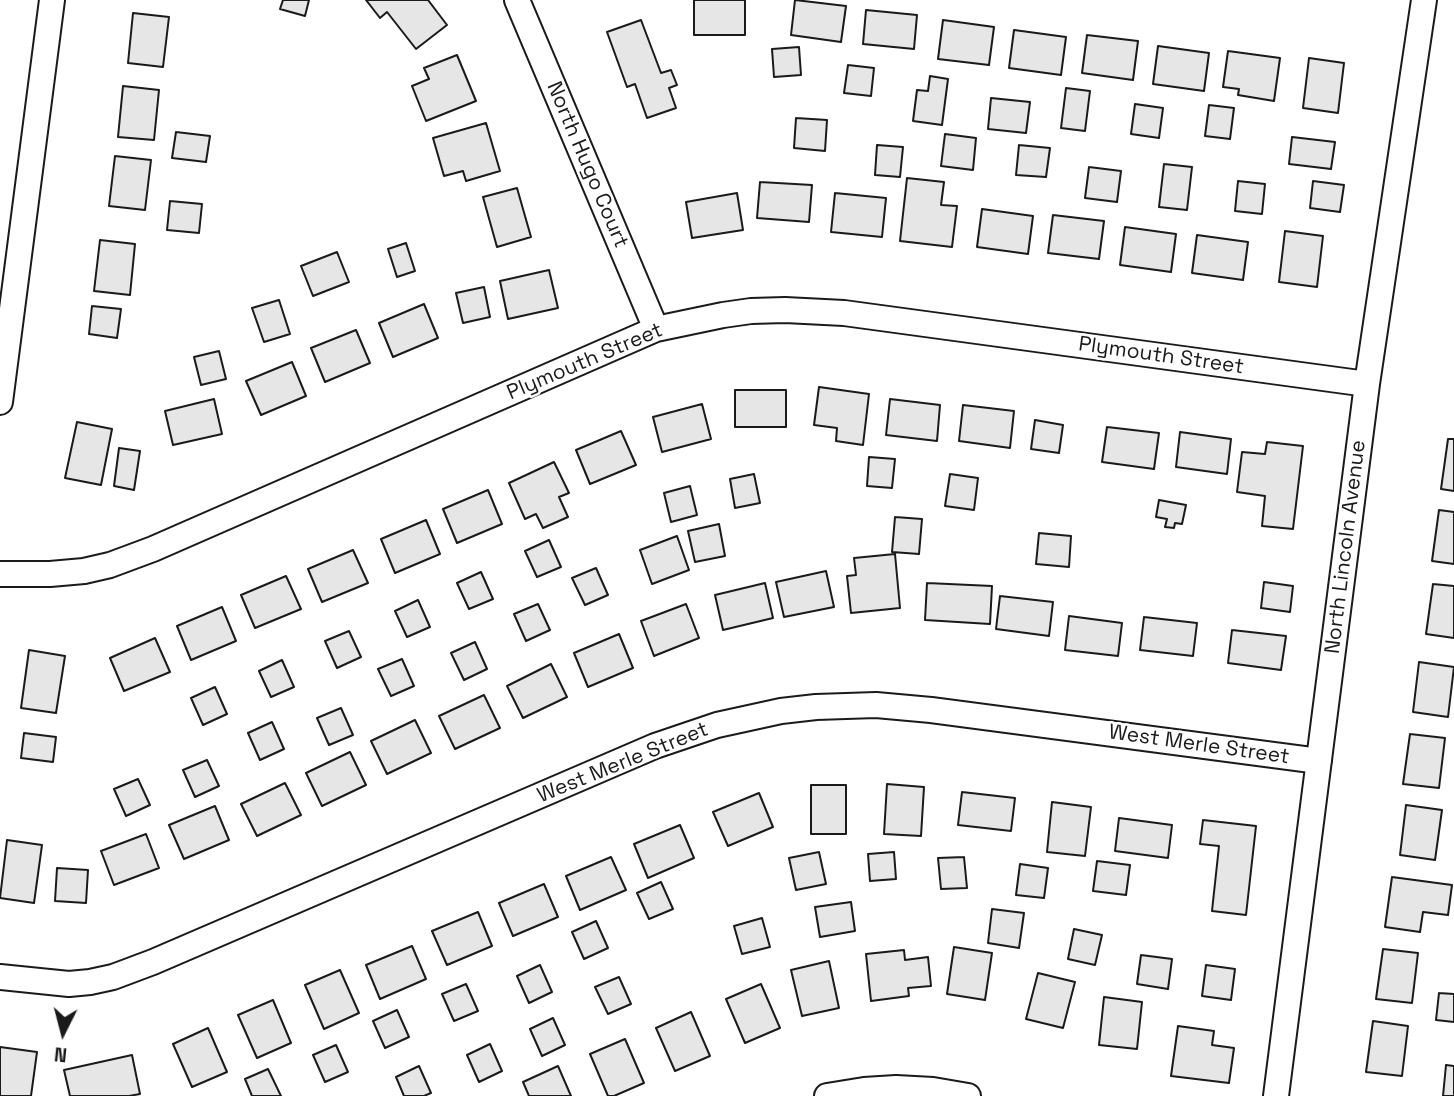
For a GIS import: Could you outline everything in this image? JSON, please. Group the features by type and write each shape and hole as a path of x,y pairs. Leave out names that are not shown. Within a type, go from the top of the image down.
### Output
{"street":[{"path":"0,402 52,0"},
{"name":"North Hugo Court","path":"517,0 656,329"},
{"name":"North Lincoln Avenue","path":"1276,1096 1367,384 1424,0"},
{"name":"Plymouth Street","path":"0,573 50,575 110,565 153,549 656,329 751,311 844,313 1367,384"},
{"name":"West Merle Street","path":"0,977 69,984 113,977 655,746 716,725 781,711 876,705 932,710 1319,761"},
{"path":"827,1096 896,1088 968,1096"}],"building":[{"path":"283,0 309,0 305,16 280,9"},
{"path":"366,0 428,0 447,25 416,49 387,12 380,18"},
{"path":"694,0 745,0 745,35 694,35"},
{"path":"795,0 846,6 841,42 791,35"},
{"path":"866,10 917,15 914,49 863,44"},
{"path":"133,13 169,17 163,67 128,63"},
{"path":"641,20 661,73 671,70 677,85 669,88 676,108 647,118 635,84 627,87 607,32"},
{"path":"943,20 994,27 989,65 938,59"},
{"path":"1014,30 1066,37 1061,75 1009,68"},
{"path":"1087,35 1138,41 1133,80 1082,73"},
{"path":"1158,46 1209,53 1204,91 1153,84"},
{"path":"799,47 801,75 774,77 772,49"},
{"path":"1228,51 1280,58 1274,101 1238,95 1239,89 1223,87"},
{"path":"457,55 476,101 426,121 412,86 429,79 424,68"},
{"path":"1309,58 1344,63 1338,113 1303,108"},
{"path":"848,65 874,68 871,96 844,93"},
{"path":"930,76 948,79 942,125 913,121 917,90 928,91"},
{"path":"123,86 159,90 154,140 118,137"},
{"path":"1066,88 1090,91 1085,131 1061,128"},
{"path":"991,98 1030,102 1026,133 988,129"},
{"path":"1135,104 1163,108 1159,138 1131,134"},
{"path":"1209,105 1234,108 1230,139 1205,136"},
{"path":"796,118 827,120 825,151 794,148"},
{"path":"486,123 500,171 466,181 463,171 444,176 433,138"},
{"path":"176,132 210,136 206,162 172,158"},
{"path":"945,134 976,138 973,170 941,166"},
{"path":"1292,137 1335,142 1331,169 1289,164"},
{"path":"877,145 903,147 900,177 875,175"},
{"path":"1019,145 1050,148 1046,177 1016,175"},
{"path":"115,156 151,160 145,210 109,206"},
{"path":"1164,164 1192,167 1187,210 1159,207"},
{"path":"1089,167 1121,171 1117,202 1085,198"},
{"path":"907,178 944,182 941,205 957,206 952,247 900,241"},
{"path":"1238,181 1265,184 1262,214 1235,211"},
{"path":"1313,181 1344,185 1340,212 1310,208"},
{"path":"760,182 812,185 809,222 757,218"},
{"path":"517,188 531,237 497,247 483,197"},
{"path":"737,193 743,230 692,238 686,202"},
{"path":"835,193 886,198 882,237 831,232"},
{"path":"170,201 202,204 199,233 167,230"},
{"path":"982,209 1033,216 1028,254 977,247"},
{"path":"1053,215 1104,221 1099,259 1048,253"},
{"path":"1125,227 1176,234 1171,272 1120,265"},
{"path":"1285,231 1323,236 1317,287 1279,282"},
{"path":"1197,235 1248,242 1243,280 1192,273"},
{"path":"100,240 135,244 130,295 94,291"},
{"path":"406,243 415,271 397,277 388,249"},
{"path":"337,252 349,282 313,296 301,266"},
{"path":"549,270 558,308 508,319 500,281"},
{"path":"484,287 490,317 463,323 456,293"},
{"path":"279,300 290,334 264,342 252,308"},
{"path":"424,304 438,338 393,357 379,323"},
{"path":"92,306 121,309 117,338 89,334"},
{"path":"356,330 370,363 325,382 311,348"},
{"path":"219,351 226,379 201,385 194,357"},
{"path":"292,362 306,396 261,415 246,381"},
{"path":"819,387 869,394 863,445 836,441 837,428 814,425"},
{"path":"735,390 786,390 786,427 735,427"},
{"path":"214,399 222,434 173,445 165,411"},
{"path":"890,399 940,405 937,441 886,435"},
{"path":"702,404 711,439 662,452 653,417"},
{"path":"963,405 1014,411 1010,448 959,441"},
{"path":"1035,420 1063,425 1059,453 1031,449"},
{"path":"77,422 112,429 101,485 65,478"},
{"path":"1107,427 1159,433 1154,469 1102,462"},
{"path":"621,431 636,465 590,484 576,450"},
{"path":"1180,432 1231,439 1227,474 1176,467"},
{"path":"1448,439 1454,439 1454,491 1441,489"},
{"path":"1267,442 1303,446 1293,529 1262,526 1265,496 1237,492 1242,452 1265,454"},
{"path":"119,448 140,451 134,490 114,486"},
{"path":"869,457 895,459 892,488 867,486"},
{"path":"554,462 569,493 559,497 568,517 543,528 536,514 525,519 509,483"},
{"path":"754,474 760,503 735,508 730,479"},
{"path":"950,474 978,478 974,510 945,506"},
{"path":"690,486 697,515 671,522 664,493"},
{"path":"488,490 502,524 457,543 443,509"},
{"path":"1159,500 1186,505 1182,524 1175,523 1174,528 1165,527 1167,519 1156,517"},
{"path":"1439,510 1454,512 1454,564 1432,561"},
{"path":"895,517 922,519 919,554 892,552"},
{"path":"426,520 440,554 395,573 381,539"},
{"path":"719,524 725,556 695,562 688,531"},
{"path":"1039,533 1071,536 1069,567 1036,564"},
{"path":"677,536 689,570 652,584 640,550"},
{"path":"549,540 561,567 537,577 525,551"},
{"path":"353,550 368,583 322,602 308,569"},
{"path":"895,554 900,608 851,613 847,576 856,575 854,558"},
{"path":"596,568 608,595 585,605 572,578"},
{"path":"826,571 834,607 784,617 776,582"},
{"path":"481,572 493,599 469,609 457,583"},
{"path":"286,576 301,609 255,628 241,595"},
{"path":"1264,582 1293,586 1290,612 1261,608"},
{"path":"765,583 773,618 723,630 715,595"},
{"path":"927,583 992,586 990,624 925,620"},
{"path":"1433,584 1454,586 1454,638 1426,634"},
{"path":"1000,596 1053,602 1049,636 996,629"},
{"path":"418,600 430,627 407,637 395,611"},
{"path":"538,604 550,630 526,641 514,614"},
{"path":"686,604 699,638 654,656 641,621"},
{"path":"222,607 236,641 191,660 177,626"},
{"path":"1069,616 1122,623 1118,656 1065,650"},
{"path":"1144,617 1197,623 1193,656 1140,650"},
{"path":"1232,630 1286,636 1281,670 1228,663"},
{"path":"349,631 361,657 337,668 325,641"},
{"path":"619,634 633,668 588,687 574,653"},
{"path":"155,638 170,672 124,691 110,658"},
{"path":"475,642 487,669 464,680 451,653"},
{"path":"29,650 65,656 56,713 21,708"},
{"path":"402,659 414,686 391,696 378,669"},
{"path":"282,660 294,687 271,697 259,671"},
{"path":"1419,662 1454,667 1448,717 1413,712"},
{"path":"551,664 567,697 523,718 507,686"},
{"path":"215,687 227,714 203,725 191,698"},
{"path":"484,695 500,728 455,749 439,716"},
{"path":"341,708 353,735 329,745 317,718"},
{"path":"415,720 431,753 387,774 371,741"},
{"path":"272,722 284,749 260,760 248,733"},
{"path":"24,733 56,737 53,762 21,758"},
{"path":"1410,734 1445,738 1439,788 1403,784"},
{"path":"350,752 366,785 322,806 306,773"},
{"path":"207,760 219,786 195,797 183,770"},
{"path":"138,779 150,805 126,816 114,789"},
{"path":"285,783 301,815 257,836 241,804"},
{"path":"887,784 924,787 921,836 884,834"},
{"path":"811,785 846,785 846,834 811,834"},
{"path":"962,792 1015,798 1011,831 958,825"},
{"path":"759,793 773,827 728,846 713,812"},
{"path":"1052,802 1091,807 1085,856 1047,852"},
{"path":"1406,805 1442,810 1435,860 1400,855"},
{"path":"215,806 229,840 184,859 169,825"},
{"path":"1119,818 1172,825 1168,858 1115,851"},
{"path":"1203,820 1256,826 1246,915 1212,911 1219,846 1200,844"},
{"path":"680,825 694,858 648,878 634,844"},
{"path":"146,834 159,868 114,885 101,851"},
{"path":"7,840 42,845 34,903 0,898"},
{"path":"819,852 826,884 796,890 789,858"},
{"path":"894,852 896,879 870,881 868,854"},
{"path":"611,857 626,890 580,910 566,876"},
{"path":"964,857 967,888 941,889 938,858"},
{"path":"1097,861 1130,865 1126,895 1093,891"},
{"path":"1020,864 1048,868 1044,898 1016,895"},
{"path":"57,868 88,870 86,903 55,901"},
{"path":"1392,877 1452,885 1448,915 1423,912 1420,932 1385,927"},
{"path":"661,882 673,909 649,919 637,893"},
{"path":"544,884 558,917 513,936 499,903"},
{"path":"851,902 855,931 820,937 815,907"},
{"path":"992,909 1024,913 1019,948 988,943"},
{"path":"478,912 492,946 447,965 432,931"},
{"path":"762,918 770,947 742,954 734,926"},
{"path":"596,921 608,948 584,959 572,932"},
{"path":"1074,929 1102,935 1095,965 1068,959"},
{"path":"412,946 426,979 380,999 366,965"},
{"path":"954,947 992,953 985,1000 947,994"},
{"path":"1383,949 1418,953 1412,1003 1376,999"},
{"path":"904,950 905,960 928,957 931,986 908,988 909,996 871,1001 866,954"},
{"path":"1141,955 1172,959 1168,989 1137,984"},
{"path":"829,961 839,1008 802,1016 791,970"},
{"path":"540,965 552,992 529,1003 517,976"},
{"path":"1206,965 1235,969 1231,1000 1202,996"},
{"path":"340,970 359,1013 324,1029 305,985"},
{"path":"1038,973 1075,982 1063,1028 1026,1019"},
{"path":"619,977 631,1004 608,1014 595,987"},
{"path":"466,984 478,1011 454,1021 442,994"},
{"path":"761,984 780,1028 745,1043 726,999"},
{"path":"1439,993 1454,994 1454,1022 1436,1020"},
{"path":"1104,997 1142,1002 1137,1049 1099,1045"},
{"path":"273,1000 291,1043 257,1058 238,1015"},
{"path":"397,1010 409,1037 385,1048 373,1021"},
{"path":"691,1012 710,1056 675,1071 656,1028"},
{"path":"553,1018 565,1045 542,1056 530,1029"},
{"path":"1373,1021 1408,1026 1402,1076 1366,1072"},
{"path":"1178,1026 1214,1031 1212,1045 1234,1048 1229,1083 1171,1076"},
{"path":"208,1028 227,1072 192,1087 173,1044"},
{"path":"625,1039 644,1083 608,1096 590,1054"},
{"path":"490,1044 502,1071 479,1082 467,1055"},
{"path":"336,1045 348,1072 325,1082 313,1055"},
{"path":"0,1047 37,1052 31,1096 0,1096"},
{"path":"132,1055 140,1094 70,1096 64,1070"},
{"path":"1446,1065 1454,1066 1454,1096 1443,1096"},
{"path":"419,1066 431,1093 424,1096 404,1096 396,1077"},
{"path":"558,1066 571,1096 529,1096 523,1082"},
{"path":"268,1069 281,1096 252,1096 245,1079"}]}
